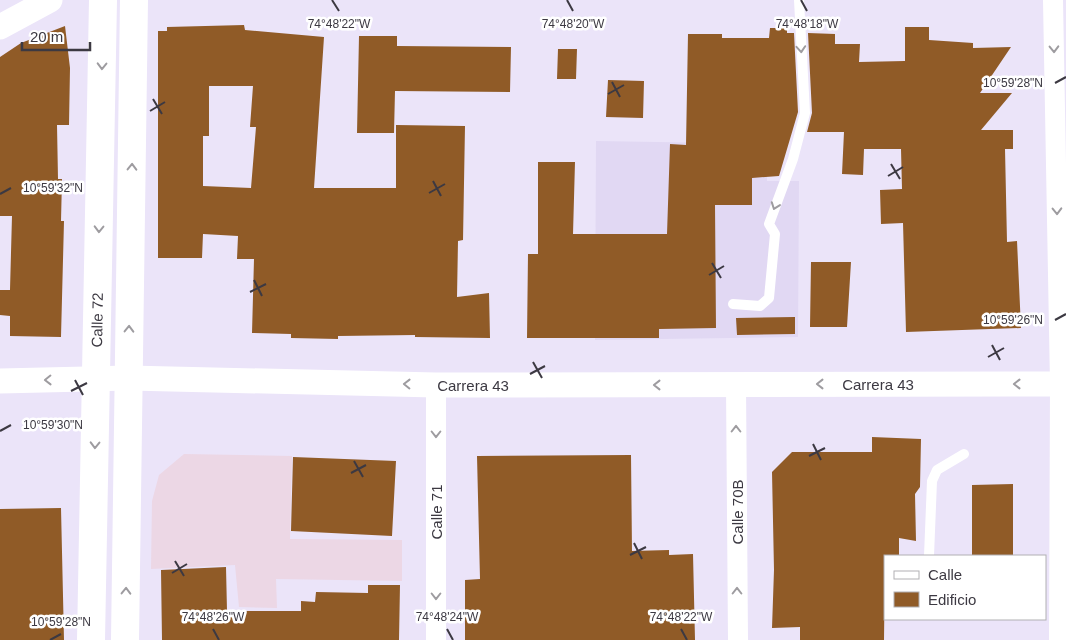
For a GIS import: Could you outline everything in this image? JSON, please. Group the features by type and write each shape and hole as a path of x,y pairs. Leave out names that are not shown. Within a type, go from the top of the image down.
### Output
{"main road":[{"name":"Calle 72","path":"91,640 103,0"},
{"path":"125,640 134,0"}],"street":[{"path":"1053,0 1063,384 1059,640"},
{"path":"0,26 40,3"},
{"name":"Carrera 43","path":"0,382 129,378 436,385 1063,384"},
{"name":"Calle 71","path":"436,385 436,640"},
{"name":"Calle 70B","path":"736,385 738,640"}],"lane":[{"path":"733,304 760,306 769,298 775,234 769,224 794,159 805,113 799,0"},
{"path":"929,555 932,481 937,470 964,454"}],"shaded area":[{"path":"596,141 718,143 767,170 767,181 799,181 798,337 595,340"},
{"path":"184,454 292,456 290,539 402,540 402,581 276,579 277,608 239,607 235,565 151,569 152,501 159,475"}],"building":[{"path":"244,25 245,30 324,37 314,188 396,188 396,125 465,126 463,240 458,241 457,297 489,293 490,338 415,337 415,335 338,336 338,339 291,338 291,334 252,333 254,259 237,259 238,236 203,234 202,258 158,258 158,31 167,31 167,27","holes":["209,86 253,86 250,127 256,127 251,188 203,186 203,136 209,136"]},
{"path":"65,26 70,68 69,125 57,125 58,179 62,179 61,221 64,221 61,337 10,336 10,316 0,315 0,290 10,290 12,216 0,216 0,57 21,43"},
{"path":"905,27 929,27 929,40 973,43 973,48 1011,47 980,93 1012,93 981,130 1013,130 1013,149 1005,149 1007,242 1017,241 1021,328 906,332 903,223 881,224 880,190 902,189 901,149 864,149 863,175 842,174 844,132 807,132 812,113 808,33 835,34 835,44 860,44 859,62 905,61"},
{"path":"770,28 787,28 787,33 794,33 798,112 779,176 752,178 752,205 715,205 716,328 659,329 659,338 527,338 528,254 538,254 538,162 575,162 573,234 667,234 670,144 686,145 688,34 722,34 722,38 769,38"},
{"path":"359,36 397,36 397,46 511,47 510,92 395,91 394,133 357,133"},
{"path":"558,49 577,49 576,79 557,79"},
{"path":"608,80 644,81 643,118 606,117"},
{"path":"811,262 851,262 847,327 810,327"},
{"path":"795,317 795,334 737,335 736,318"},
{"path":"872,437 921,439 920,487 915,494 916,541 899,538 899,555 884,555 884,640 800,640 800,627 772,628 774,570 772,472 792,452 872,452"},
{"path":"631,455 632,551 669,550 669,555 693,554 695,640 465,640 465,580 480,579 477,456"},
{"path":"293,457 396,461 392,536 291,531"},
{"path":"1013,484 1013,555 972,555 972,485"},
{"path":"61,508 64,640 0,640 0,509"},
{"path":"226,567 227,611 301,611 301,601 315,602 316,592 368,593 368,585 400,585 399,640 162,640 161,570"}]}
